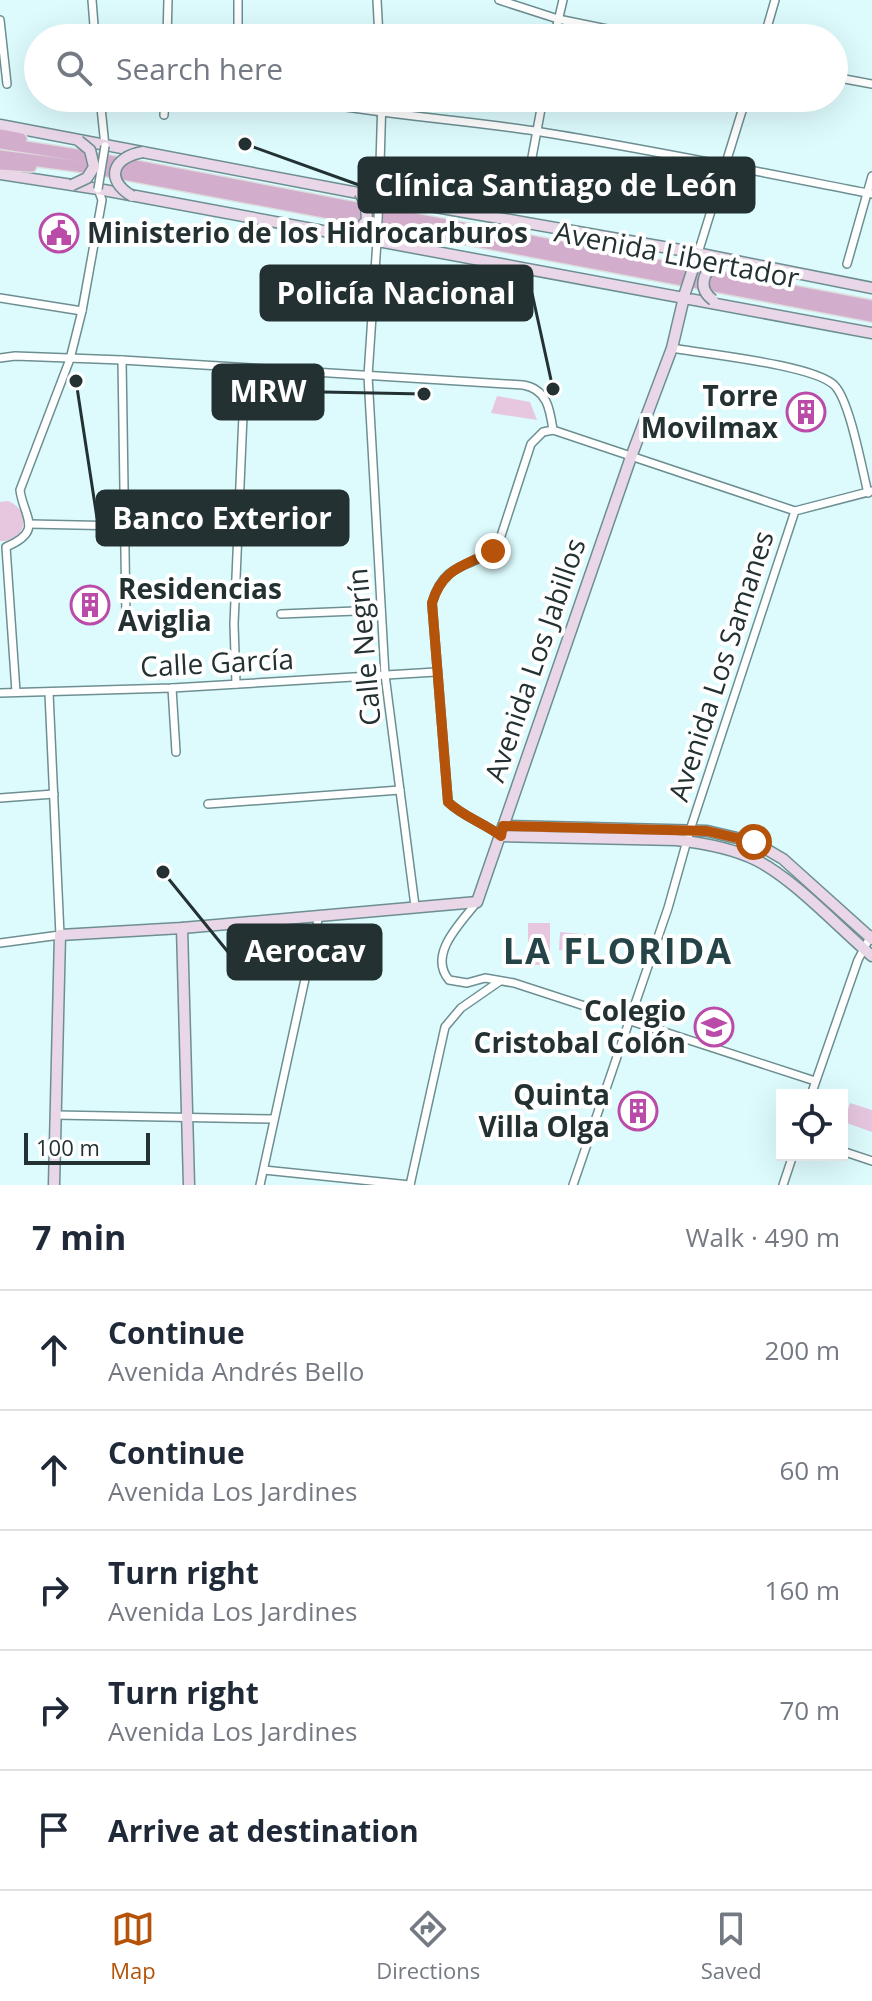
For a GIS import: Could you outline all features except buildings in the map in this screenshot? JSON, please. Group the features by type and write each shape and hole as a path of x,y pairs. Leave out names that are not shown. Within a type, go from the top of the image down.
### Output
{"main road":[{"path":"0,135 55,146 83,156"},
{"name":"Avenida Libertador","path":"0,143 83,156 872,306"},
{"name":"Avenida Libertador","path":"0,156 67,165 872,316"},
{"path":"0,164 27,167 67,165"}],"street":[{"path":"92,0 94,24"},
{"path":"167,24 168,0"},
{"path":"238,0 238,24"},
{"path":"377,0 378,24"},
{"path":"499,0 582,24"},
{"path":"557,24 563,0"},
{"path":"768,24 775,0"},
{"path":"0,20 7,84"},
{"path":"848,80 872,84"},
{"path":"16,692 3,547 21,538 29,524 30,517 21,502 20,490 70,359 82,311 102,200 98,189 105,146 101,112"},
{"path":"379,197 383,112"},
{"path":"390,112 536,132 870,194"},
{"path":"525,195 540,112"},
{"path":"697,256 742,112"},
{"name":"Avenida Libertador","path":"0,125 872,288"},
{"path":"72,185 87,178 94,167 90,150 79,141"},
{"path":"132,196 115,180 115,169 126,156 143,152"},
{"name":"Avenida Libertador","path":"0,174 98,189 872,333"},
{"path":"847,264 870,194 872,176"},
{"path":"344,235 357,232 367,220 366,205 360,193"},
{"name":"Calle Negrín","path":"379,197 368,376 385,675 415,906"},
{"name":"Avenida Los Jabillos","path":"500,981 485,978 457,983 449,980 444,974 443,961 447,942 477,902 631,457 672,348 697,256"},
{"path":"718,303 704,292 703,281 707,271 716,264 729,261"},
{"path":"0,298 82,311"},
{"path":"672,348 811,372 829,380 842,397 870,492"},
{"path":"0,358 122,360 530,386 543,394 553,430"},
{"path":"122,360 126,616"},
{"path":"236,684 234,624 245,369"},
{"path":"795,511 553,430 543,432 531,444 499,542 493,551 457,567 436,591 432,603 448,802 456,810 502,831 736,836 768,850 797,871 871,937 868,952 813,1089"},
{"name":"Avenida Los Samanes","path":"573,1185 668,908 688,836 795,511 870,492"},
{"path":"29,524 124,526"},
{"path":"281,614 381,610"},
{"name":"Calle García","path":"0,693 172,688 436,672"},
{"path":"172,688 176,752"},
{"path":"49,693 60,935 54,1185"},
{"path":"208,804 400,790"},
{"path":"0,798 54,794"},
{"path":"688,836 703,844 756,860 793,887 868,952"},
{"path":"0,943 60,935 182,928 477,902"},
{"path":"260,1185 319,915"},
{"path":"182,928 189,1185"},
{"path":"264,1170 410,1185 445,1027 461,1008 500,981 629,1018 815,1081"},
{"path":"56,1115 274,1119"},
{"path":"848,1153 872,1161"},
{"path":"783,1185 791,1161"}],"shaded area":[{"path":"497,396 530,402 537,420 491,413"},
{"path":"8,501 21,512 23,525 16,537 0,541 0,502"},
{"path":"528,923 550,923 550,965 528,965"},
{"path":"560,932 592,935 591,952 559,950"},
{"path":"850,1103 872,1110 872,1132 848,1123"}],"place":[{"name":"Clínica Santiago de León","path":"245,144"},
{"name":"Ministerio de los Hidrocarburos","path":"59,233"},
{"name":"Banco Exterior","path":"76,381"},
{"name":"Policía Nacional","path":"553,389"},
{"name":"MRW","path":"424,394"},
{"name":"Torre Movilmax","path":"806,412"},
{"name":"Residencias Aviglia","path":"90,605"},
{"name":"Aerocav","path":"163,872"},
{"name":"Colegio Cristobal Colón","path":"714,1027"},
{"name":"Quinta Villa Olga","path":"638,1111"}],"district":[{"name":"LA FLORIDA","path":"618,951"}],"route":[{"path":"493,551 457,567 442,581 432,603 448,802 456,810 501,836 503,826 707,831 754,842"}]}
